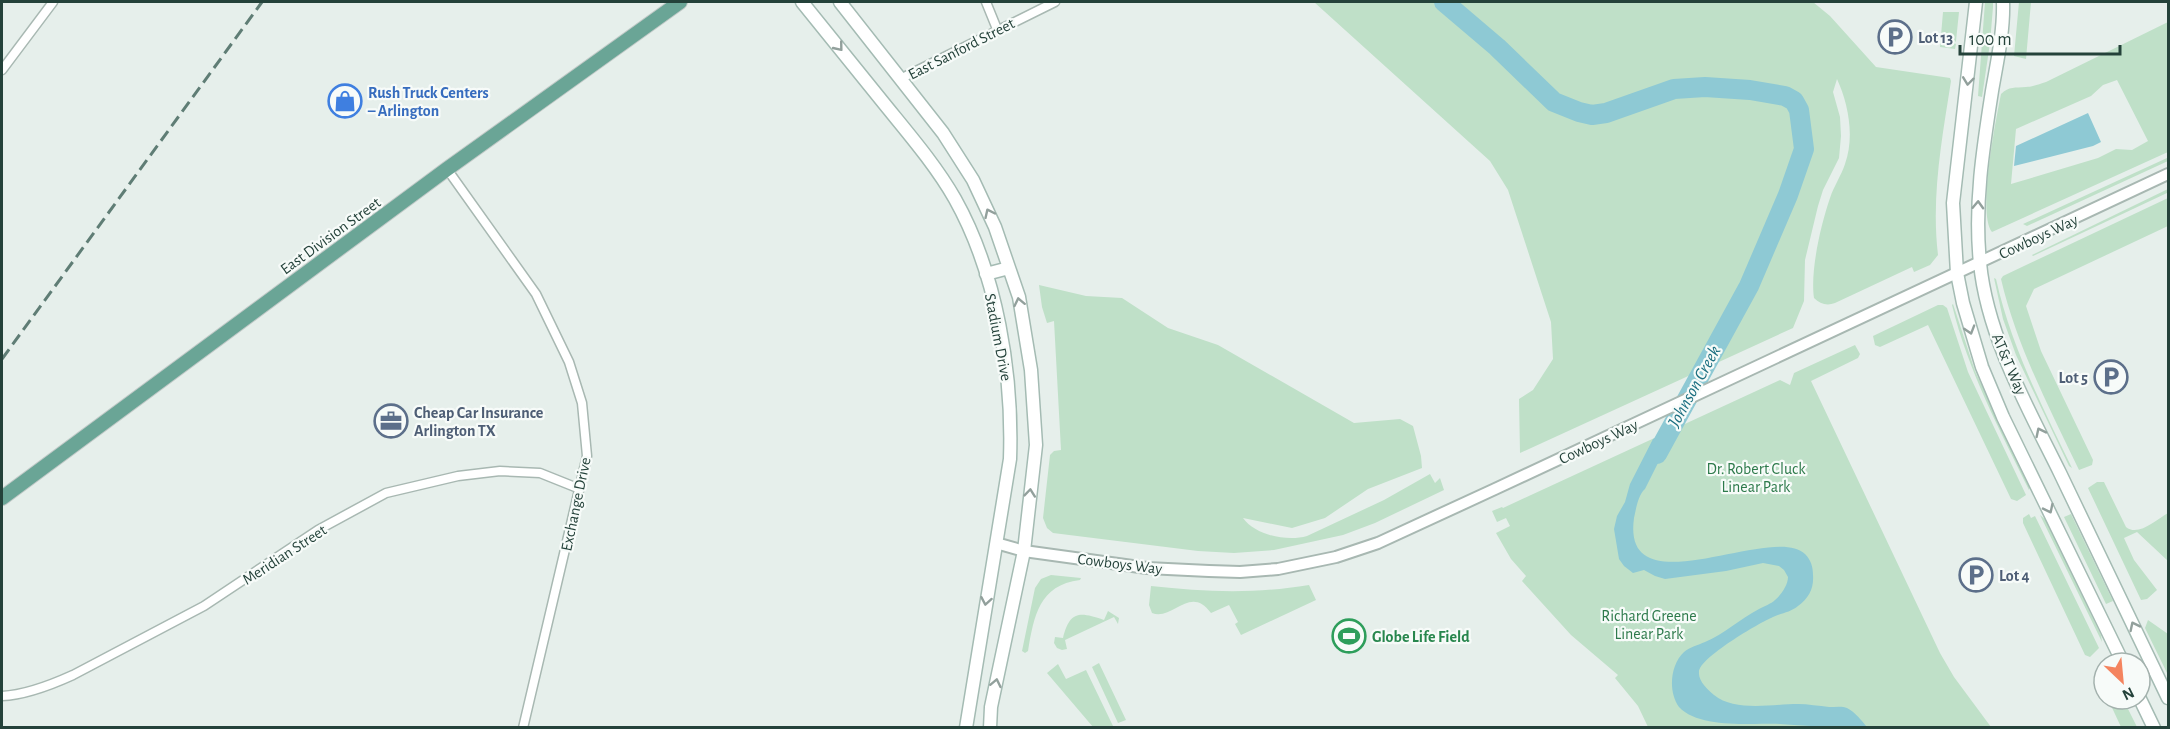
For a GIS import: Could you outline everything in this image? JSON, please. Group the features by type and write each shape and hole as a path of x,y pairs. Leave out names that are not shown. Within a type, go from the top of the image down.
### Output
{"main road":[{"name":"East Division Street","path":"2,498 447,170 680,2"},
{"name":"Stadium Drive","path":"802,2 933,166 956,199 986,274 997,316 1007,374 1011,420 1008,471 966,728"},
{"name":"Stadium Drive","path":"840,2 943,133 974,180 995,227 1019,297 1031,370 1035,445 1024,551 991,707 990,728"},
{"name":"AT&T Way","path":"1976,2 1953,203 1957,273 1969,327 1982,367 2003,417 2117,651"},
{"name":"AT&T Way","path":"2003,2 1998,60 1980,177 1978,220 1980,263 1995,334 2034,421 2169,698"},
{"path":"986,274 1009,268"},
{"path":"2146,711 2154,728"}],"street":[{"path":"2,70 53,2"},
{"path":"986,2 997,29"},
{"name":"East Sanford Street","path":"900,79 1055,2"},
{"name":"Exchange Drive","path":"447,170 536,294 569,362 582,404 588,456 523,728"},
{"name":"Cowboys Way","path":"996,543 1024,551 1147,568 1240,572 1278,569 1336,557 1378,543 1837,331 2169,174"},
{"name":"Meridian Street","path":"2,696 13,696 73,675 204,606 318,531 387,493 458,476 500,471 540,473 580,489"}],"green space":[{"path":"1314,2 1813,2 1830,16 1876,67 1950,78 1937,189 1938,255 1930,265 1914,272 1912,267 1835,303 1824,304 1814,298 1815,261 1823,221 1845,164 1850,142 1847,109 1837,79 1833,92 1840,117 1839,158 1823,190 1818,206 1805,260 1804,301 1793,328 1520,453 1519,399 1533,390 1553,359 1551,322 1508,190 1490,161"},
{"path":"1985,2 1993,2 1993,7 1982,97 1978,96"},
{"path":"2019,2 2031,2 2026,59 2014,56"},
{"path":"1943,12 1959,12 1955,49 1940,47"},
{"path":"2168,22 2168,152 1992,232 1986,206 1987,187 2001,94 2010,89 2046,82","holes":["2117,80 2148,141 2132,150 2116,149 2098,158 2011,184 2016,129 2091,96 2103,85"]},
{"path":"2167,158 2168,161 2027,226 2023,224"},
{"path":"2168,189 2167,193 2032,255"},
{"path":"2168,198 2168,226 2034,289 2026,306 2041,351 2093,460 2092,465 2079,470 2025,353 2001,279 2003,276"},
{"path":"1994,278 2019,352 2072,468 2016,355 2003,319"},
{"path":"1039,285 1086,296 1122,298 1168,328 1218,345 1354,423 1400,419 1413,426 1422,468 1368,489 1325,518 1292,528 1243,518 1255,529 1272,536 1299,538 1307,536 1384,500 1430,474 1435,483 1440,478 1444,490 1375,523 1343,535 1274,550 1234,553 1198,551 1053,533 1047,528 1043,518 1050,455 1054,451 1061,450 1054,321 1047,323"},
{"path":"1953,304 1975,371 2030,486 2029,490 1976,377"},
{"path":"1938,305 1947,308 1968,372 2026,495 2017,501 2011,499 1928,325 1880,347 1875,345 1873,336"},
{"path":"1855,345 1860,354 1858,358 1811,381 1940,653 1954,677 1991,727 1648,727 1638,706 1615,678 1618,675 1571,635 1522,581 1526,576 1511,559 1496,533 1510,526 1506,518 1497,522 1492,511 1503,508 1780,380 1790,385 1794,373"},
{"path":"2097,482 2104,482 2126,527 2131,530 2141,529 2168,513 2168,561 2137,532 2124,538 2134,560 2157,590 2147,599 2141,600 2088,488"},
{"path":"2029,514 2031,518 2035,516 2099,648 2092,651 2090,657 2085,655 2023,523 2023,518"},
{"path":"2071,514 2113,601 2106,604 2064,517"},
{"path":"2040,515 2046,520 2101,635 2102,642"},
{"path":"1051,575 1081,578 1055,588 1047,595 1036,614 1028,651 1025,653 1022,651 1035,588 1041,579"},
{"path":"1309,585 1316,600 1241,635 1235,624 1238,622 1229,605 1211,613 1203,605 1189,602 1160,614 1152,613 1149,605 1151,586 1230,591 1269,590"},
{"path":"1108,611 1119,618 1118,624 1114,617 1065,640 1067,649 1057,648 1054,643 1055,637 1063,638 1073,618 1082,615 1104,620"},
{"path":"2148,620 2168,634 2168,675 2145,628"},
{"path":"1099,663 1126,720 1118,723 1092,667"},
{"path":"1058,664 1066,679 1086,670 1113,726 1093,727 1047,673"},
{"path":"2114,711 2129,711 2137,727 2121,727"}],"water":[{"path":"2088,113 2101,142 2014,166 2016,146"},
{"path":"1675,429 1638,502 1634,518 1636,545 1651,558 1674,562 1763,548 1788,547 1805,554 1813,572 1812,588 1802,603 1756,626 1719,650 1702,666 1699,675 1702,682 1714,695 1732,704 1754,706 1802,704 1845,707 1856,714 1867,727 1713,722 1688,714 1675,701 1672,679 1679,657 1773,601 1784,590 1788,577 1779,566 1763,563 1726,571 1665,579 1644,570 1633,573 1624,566 1619,559 1614,529 1617,516 1653,439"}],"waterway":[{"name":"Johnson Creek","path":"1444,2 1497,47 1554,102 1579,112 1592,115 1606,113 1674,89 1705,87 1750,90 1785,96 1794,101 1799,110 1804,149 1788,195 1749,286 1657,454"}],"railway":[{"path":"2,359 262,2"}],"place":[{"name":"Lot 13","path":"1895,37"},
{"name":"Rush Truck Centers – Arlington","path":"345,101"},
{"name":"Lot 5","path":"2111,377"},
{"name":"Cheap Car Insurance Arlington TX","path":"391,421"},
{"name":"Lot 4","path":"1976,575"},
{"name":"Globe Life Field","path":"1349,636"}],"park label":[{"name":"Dr. Robert Cluck Linear Park","path":"1756,477"},
{"name":"Richard Greene Linear Park","path":"1649,624"}]}
